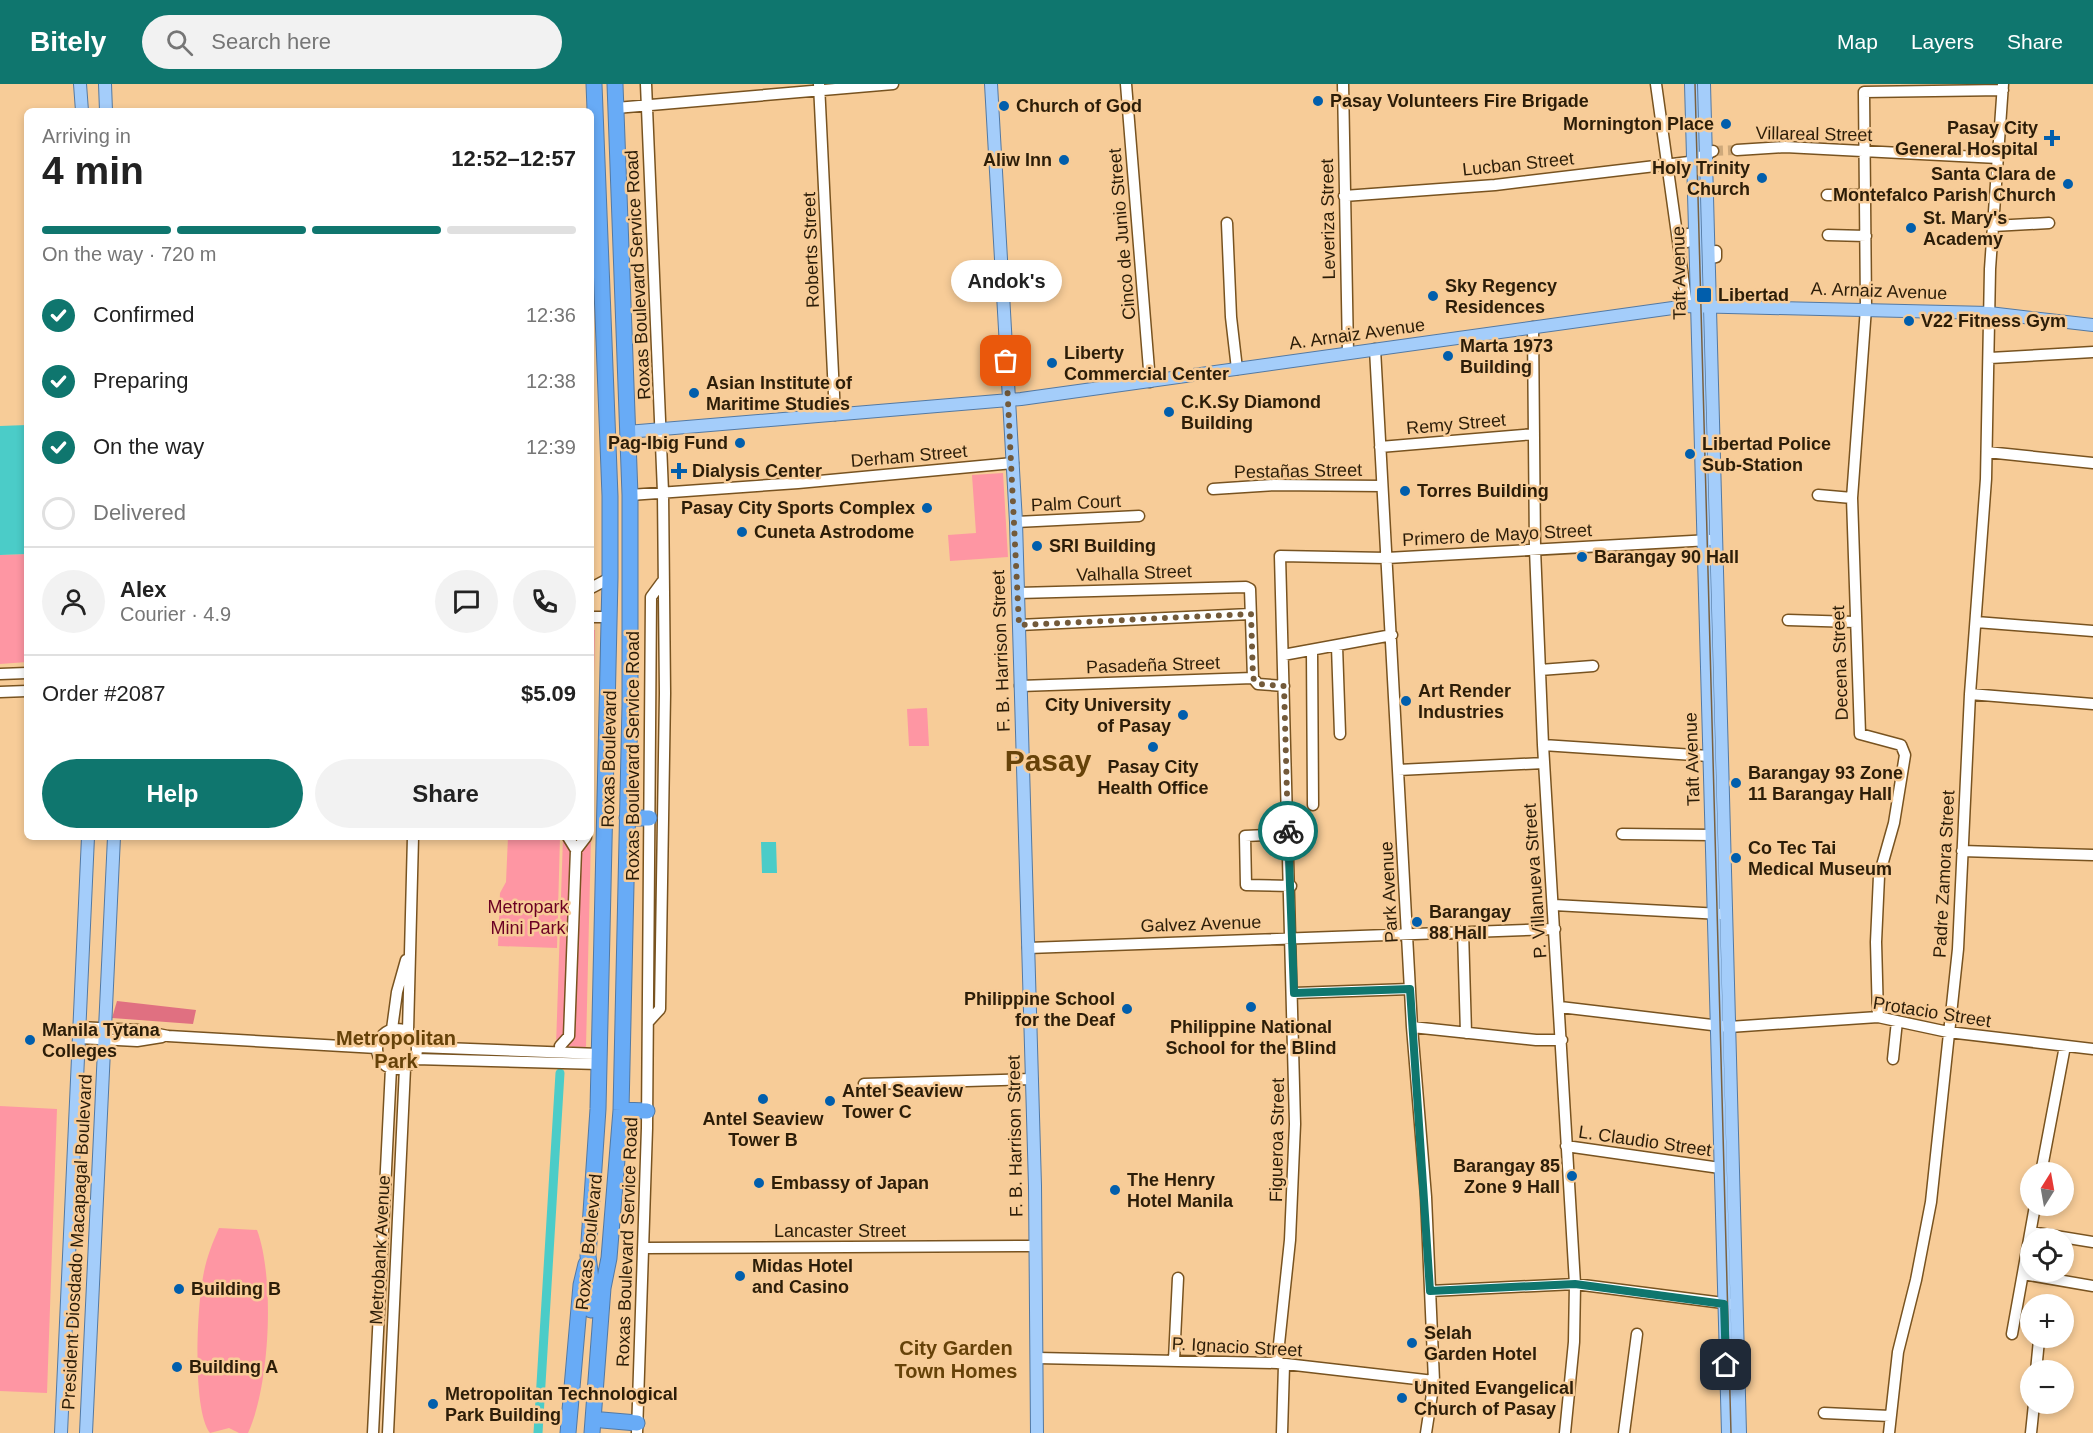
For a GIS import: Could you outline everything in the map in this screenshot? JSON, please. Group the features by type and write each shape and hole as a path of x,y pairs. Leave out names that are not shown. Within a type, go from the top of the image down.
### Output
{"highway":[{"name":"Roxas Boulevard","path":"592,1433 592,1287 588,1256 599,1060 610,617 610,484 594,84"},
{"name":"Roxas Boulevard","path":"582,1433 609,1258 621,1110 630,495 615,84"},
{"path":"627,818 649,818"},
{"path":"621,1110 648,1111"},
{"path":"568,1433 581,1286 588,1256"},
{"path":"609,1258 610,1289 601,1426 637,1428"}],"main road":[{"path":"80,84 82,108"},
{"path":"105,84 106,108"},
{"name":"F. B. Harrison Street","path":"991,84 1016,522 1032,1079 1037,1433"},
{"name":"Taft Avenue","path":"1691,84 1694,160 1692,306 1720,674 1712,835 1719,866"},
{"name":"Taft Avenue","path":"1704,84 1710,152 1713,254 1707,674 1709,756 1716,775 1719,866 1730,1304 1728,1433"},
{"name":"A. Arnaiz Avenue","path":"627,432 1008,400 1692,306 1866,308 1989,313 2093,325"},
{"path":"1707,674 1720,674"},
{"name":"President Diosdado Macapagal Boulevard","path":"62,1433 88,840"},
{"name":"President Diosdado Macapagal Boulevard","path":"86,1433 114,840"},
{"name":"Taft Avenue","path":"1723,1026 1720,1168 1740,1433"}],"street":[{"name":"Roxas Boulevard Service Road","path":"637,1428 648,1111 651,597 662,582 663,492 646,84"},
{"path":"616,108 819,88 893,84"},
{"name":"Cinco de Junio Street","path":"1126,84 1150,382"},
{"name":"Leveriza Street","path":"1343,84 1348,353"},
{"path":"1656,84 1665,163 1692,306"},
{"name":"Decena Street","path":"1878,1017 1876,942 1879,876 1894,823 1905,755 1901,745 1860,734 1852,498 1866,308 1864,92 2003,87"},
{"name":"Padre Zamora Street","path":"1888,1433 1898,1352 1928,1219 1940,1135 1948,1032 1958,950 1970,694 1987,452 1989,313 2003,87"},
{"name":"Roberts Street","path":"819,88 835,415"},
{"name":"Villareal Street","path":"1737,150 1785,147 1998,158"},
{"path":"1694,160 1710,152"},
{"name":"Lucban Street","path":"1344,196 1495,185 1694,160"},
{"path":"1827,195 1865,195"},
{"path":"1227,223 1232,317 1238,369"},
{"path":"1993,226 2049,223"},
{"path":"1828,235 1866,236"},
{"name":"P. Villanueva Street","path":"1533,327 1535,549 1543,745 1575,1284 1574,1342 1565,1433"},
{"name":"Park Avenue","path":"1375,349 1412,1027 1426,1197 1434,1381 1426,1433"},
{"path":"1990,357 2093,352"},
{"name":"Remy Street","path":"1380,447 1534,434"},
{"path":"1987,452 2093,463"},
{"name":"Derham Street","path":"630,495 1012,463"},
{"name":"Pestañas Street","path":"1213,489 1274,485 1382,486"},
{"path":"1818,495 1852,498"},
{"name":"Palm Court","path":"1016,522 1139,516"},
{"name":"Primero de Mayo Street","path":"1280,556 1387,558 1710,540"},
{"name":"Figueroa Street","path":"1280,556 1294,993 1293,1196 1281,1364 1282,1433"},
{"path":"594,586 610,578"},
{"path":"649,1021 660,1009 664,699 662,582"},
{"name":"Valhalla Street","path":"1018,593 1241,587 1250,589 1251,614"},
{"path":"1019,625 1251,614 1253,678"},
{"path":"594,617 610,617"},
{"path":"1788,620 1855,622"},
{"path":"1976,622 2093,631"},
{"path":"1283,656 1392,635"},
{"path":"1337,646 1340,734"},
{"path":"1312,650 1313,805"},
{"path":"1540,670 1593,666"},
{"path":"0,674 24,673"},
{"name":"Pasadeña Street","path":"1020,686 1253,678 1258,684 1284,686"},
{"path":"0,692 24,691"},
{"path":"1970,694 2093,704"},
{"path":"1543,745 1709,756"},
{"path":"1398,770 1544,763"},
{"path":"1288,834 1245,837 1245,885 1291,886"},
{"path":"1622,834 1712,835"},
{"path":"408,1031 392,1029 381,1036 376,1048 380,1060 391,1068 405,1068 415,1059 417,1047 408,1031 411,991 408,954 413,840"},
{"path":"560,1046 569,1036 576,850 570,840"},
{"path":"576,850 584,840"},
{"path":"1962,850 2093,855"},
{"path":"1554,905 1720,914"},
{"path":"573,914 585,914"},
{"name":"Galvez Avenue","path":"1028,948 1555,929"},
{"path":"1463,931 1466,1033"},
{"path":"392,1029 397,992 408,954"},
{"path":"1294,993 1410,989"},
{"name":"Protacio Street","path":"1560,1007 1723,1026 1878,1017 1948,1032 2093,1050"},
{"path":"1893,1059 1897,1021"},
{"path":"1412,1027 1536,1040 1562,1040"},
{"path":"79,1032 105,1034 138,1030 168,1036 376,1048"},
{"path":"2044,1162 2065,1046"},
{"path":"417,1047 545,1058"},
{"path":"415,1059 599,1060"},
{"name":"Metrobank Avenue","path":"373,1433 391,1068"},
{"name":"Metrobank Avenue","path":"388,1433 405,1068"},
{"path":"864,1084 1032,1079"},
{"name":"L. Claudio Street","path":"1566,1146 1720,1168"},
{"path":"2074,1239 2093,1242"},
{"name":"Lancaster Street","path":"645,1248 1035,1246"},
{"path":"1174,1360 1178,1278"},
{"path":"2012,1334 2022,1282"},
{"path":"2066,1282 2093,1287"},
{"path":"1430,1291 1575,1284 1730,1304"},
{"path":"1624,1433 1637,1334"},
{"name":"P. Ignacio Street","path":"1036,1358 1281,1364 1434,1381"},
{"path":"1824,1413 1890,1416"},
{"path":"2031,1433 2033,1414"}],"green space":[{"path":"1003,473 1008,557 950,561 948,535 976,533 972,475"},
{"path":"24,554 24,662 0,664 0,555"},
{"path":"594,630 595,630 594,677"},
{"path":"927,708 929,746 909,746 907,709"},
{"name":"Metropark Mini Park","path":"508,840 560,840 557,948 498,946 500,893 506,882"},
{"path":"563,840 591,840 586,1047 556,1046"},
{"path":"0,1106 57,1109 47,1393 0,1391"},
{"path":"219,1228 257,1230 263,1251 268,1332 261,1388 248,1433 239,1433 229,1428 210,1433 204,1421 200,1403 198,1333 201,1291 204,1270"}],"shaded area":[{"path":"117,1001 196,1010 193,1024 112,1018"}],"water":[{"path":"24,425 24,554 0,555 0,426"},
{"path":"761,842 776,842 777,873 762,873"}],"waterway":[{"path":"538,1433 560,1073"}],"tunnel":[{"path":"1713,151 1737,150"}],"tram line":[{"path":"1695,84 1731,1433"}],"way so far":[{"path":"1006,361 1016,522 1019,625 1251,614 1253,678 1258,684 1284,686 1288,831"}],"place":[{"name":"Pasay Volunteers Fire Brigade","path":"1318,101"},
{"name":"Church of God","path":"1004,106"},
{"name":"Mornington Place","path":"1726,124"},
{"name":"Pasay City General Hospital","path":"2052,138"},
{"name":"Aliw Inn","path":"1064,160"},
{"name":"Holy Trinity Church","path":"1762,178"},
{"name":"Santa Clara de Montefalco Parish Church","path":"2068,184"},
{"name":"St. Mary's Academy","path":"1911,228"},
{"name":"Libertad","path":"1704,295"},
{"name":"Sky Regency Residences","path":"1433,296"},
{"name":"V22 Fitness Gym","path":"1909,321"},
{"name":"Marta 1973 Building","path":"1448,356"},
{"name":"Andok's","path":"1006,361"},
{"name":"Liberty Commercial Center","path":"1052,363"},
{"name":"Asian Institute of Maritime Studies","path":"694,393"},
{"name":"C.K.Sy Diamond Building","path":"1169,412"},
{"name":"Pag-Ibig Fund","path":"740,443"},
{"name":"Libertad Police Sub-Station","path":"1690,454"},
{"name":"Dialysis Center","path":"679,471"},
{"name":"Torres Building","path":"1405,491"},
{"name":"Pasay City Sports Complex","path":"927,508"},
{"name":"Cuneta Astrodome","path":"742,532"},
{"name":"SRI Building","path":"1037,546"},
{"name":"Barangay 90 Hall","path":"1582,557"},
{"name":"Art Render Industries","path":"1406,701"},
{"name":"City University of Pasay","path":"1183,715"},
{"name":"Pasay City Health Office","path":"1153,747"},
{"name":"Barangay 93 Zone 11 Barangay Hall","path":"1736,783"},
{"name":"Co Tec Tai Medical Museum","path":"1736,858"},
{"name":"Barangay 88 Hall","path":"1417,922"},
{"name":"Philippine National School for the Blind","path":"1251,1007"},
{"name":"Philippine School for the Deaf","path":"1127,1009"},
{"name":"Manila Tytana Colleges","path":"30,1040"},
{"name":"Antel Seaview Tower B","path":"763,1099"},
{"name":"Antel Seaview Tower C","path":"830,1101"},
{"name":"Barangay 85 Zone 9 Hall","path":"1572,1176"},
{"name":"Embassy of Japan","path":"759,1183"},
{"name":"The Henry Hotel Manila","path":"1115,1190"},
{"name":"Midas Hotel and Casino","path":"740,1276"},
{"name":"Building B","path":"179,1289"},
{"name":"Selah Garden Hotel","path":"1412,1343"},
{"name":"Building A","path":"177,1367"},
{"name":"United Evangelical Church of Pasay","path":"1402,1398"},
{"name":"Metropolitan Technological Park Building","path":"433,1404"}],"district":[{"name":"Pasay","path":"1048,761"},
{"name":"Metropolitan Park","path":"396,1050"},
{"name":"City Garden Town Homes","path":"956,1360"}],"route":[{"path":"1288,831 1294,993 1410,989 1426,1197 1430,1291 1575,1284 1724,1304 1726,1365"}]}
